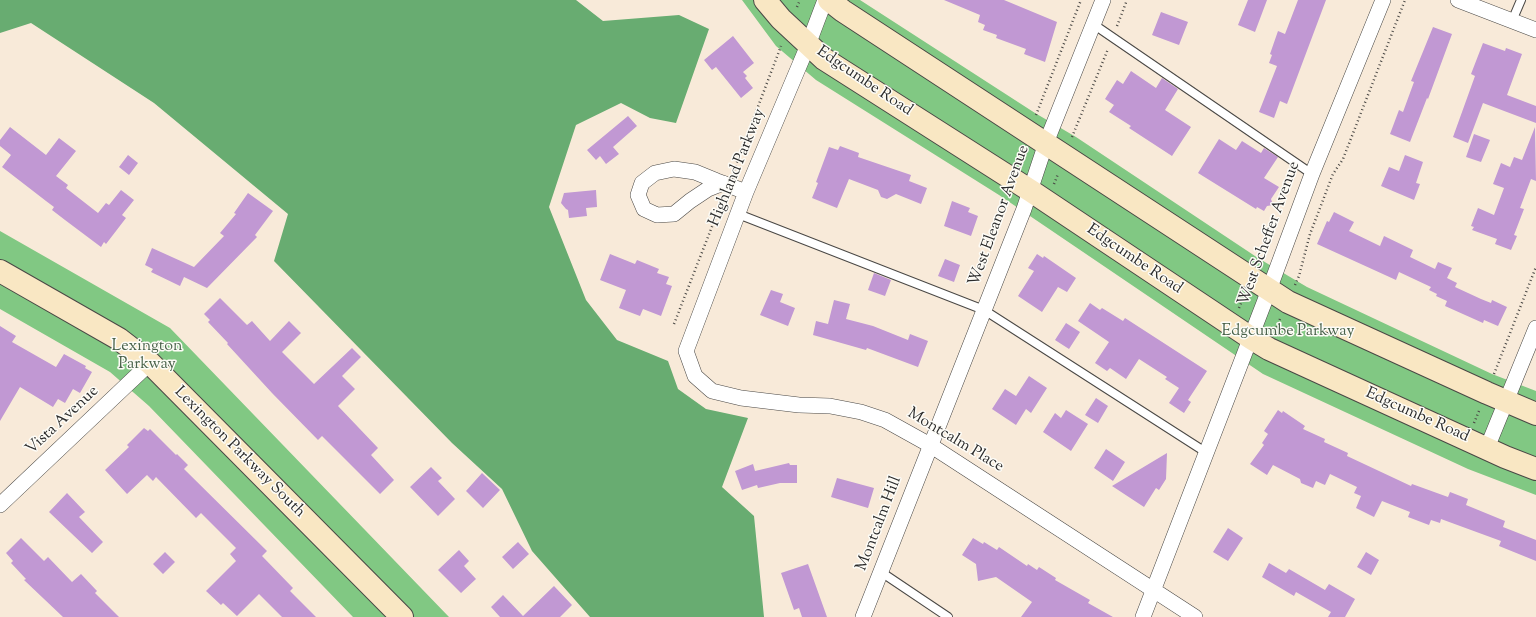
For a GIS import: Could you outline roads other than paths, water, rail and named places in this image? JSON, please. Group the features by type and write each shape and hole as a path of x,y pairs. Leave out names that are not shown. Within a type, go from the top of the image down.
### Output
{"street":[{"name":"Edgcumbe Road","path":"765,0 781,19 824,59 1031,191 1269,349 1505,457 1536,469"},
{"name":"Highland Parkway","path":"686,351 746,192 825,0"},
{"path":"829,0 843,11 1288,302 1536,414"},
{"name":"West Eleanor Avenue","path":"930,445 1031,191 1046,143 1103,0"},
{"name":"West Scheffer Avenue","path":"1142,617 1207,453 1312,174 1383,0"},
{"path":"1458,0 1536,30"},
{"path":"723,183 690,201 674,214 657,215 644,209 638,195 642,183 656,173 674,169 695,172 746,192"},
{"name":"Lexington Parkway South","path":"0,271 120,339 150,363 402,617"},
{"path":"1487,448 1536,328"},
{"name":"Montcalm Place","path":"686,351 695,376 712,391 741,398 799,405 830,406 861,412 885,420 930,445 1195,617"},
{"name":"Vista Avenue","path":"0,505 150,363"},
{"name":"Montcalm Hill","path":"863,617 930,445"}],"lane":[{"path":"1512,21 1521,0"},
{"path":"1093,24 1312,174"},
{"path":"738,214 984,310 1207,453"},
{"path":"881,572 948,617"}],"park label":[{"name":"Edgcumbe Parkway","path":"1288,332"},
{"name":"Lexington Parkway","path":"147,356"}]}
